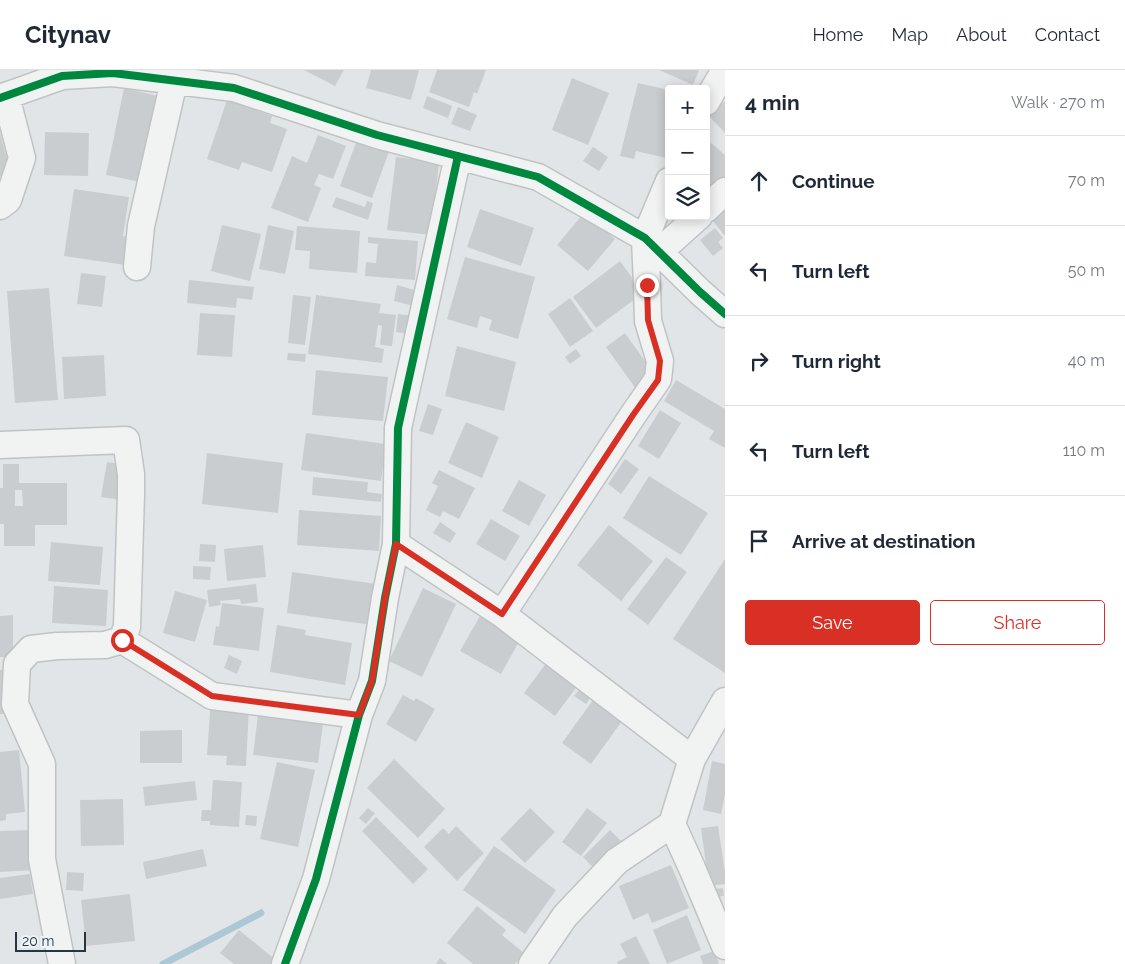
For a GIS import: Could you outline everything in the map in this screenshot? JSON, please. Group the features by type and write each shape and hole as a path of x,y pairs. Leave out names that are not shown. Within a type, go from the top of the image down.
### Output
{"street":[{"path":"710,95 725,70"},
{"path":"0,206 8,200 22,158 3,97 62,76 113,73 234,88 377,135 538,177 652,245 725,314"},
{"path":"137,267 142,226 174,81"},
{"path":"285,964 316,879 359,715 372,681 385,598 396,544 398,428 458,156"},
{"path":"710,206 725,192"},
{"path":"502,614 658,380 660,361 648,320 647,285 652,245 665,196"},
{"path":"652,245 693,220"},
{"path":"0,445 126,440 131,474 131,494 127,627 122,640"},
{"path":"396,544 502,614 692,759"},
{"path":"62,964 42,859 42,764 14,704 17,664 31,649 56,646 105,645 122,640 212,696 359,715"},
{"path":"532,964 565,916 617,860 672,824 692,759 725,701"},
{"path":"672,824 725,946"}],"building":[{"path":"304,70 344,70 335,86"},
{"path":"371,70 419,70 411,100 366,88"},
{"path":"437,70 486,70 477,94 474,92 469,107 429,92"},
{"path":"659,70 699,70 693,85"},
{"path":"572,78 609,93 588,145 552,130"},
{"path":"638,83 665,89 665,158 636,151 634,159 620,156"},
{"path":"124,88 158,96 141,182 106,175"},
{"path":"427,96 452,106 448,118 423,108"},
{"path":"227,100 272,116 270,123 287,129 272,172 242,162 239,170 207,159"},
{"path":"725,101 725,133 710,117"},
{"path":"458,107 477,115 470,131 451,124"},
{"path":"45,132 89,133 88,176 44,175"},
{"path":"0,133 11,173 0,176"},
{"path":"318,135 346,146 333,179 319,174 314,185 321,188 308,222 271,208 292,156 307,163"},
{"path":"357,140 389,152 372,198 340,186"},
{"path":"710,144 725,155 725,182 715,195 710,191"},
{"path":"593,147 608,157 599,171 583,161"},
{"path":"396,157 439,162 431,235 387,230"},
{"path":"74,189 129,197 123,236 136,238 132,266 64,256"},
{"path":"336,197 365,207 367,201 373,203 368,220 332,207"},
{"path":"725,208 725,236 710,218 710,213"},
{"path":"480,209 534,228 521,266 467,247"},
{"path":"584,213 615,239 588,271 557,245"},
{"path":"222,225 261,234 250,281 211,271"},
{"path":"268,225 294,231 285,274 259,269"},
{"path":"297,226 360,231 357,273 309,269 310,251 295,250"},
{"path":"715,228 723,238 718,242 723,248 713,256 700,240"},
{"path":"368,237 418,241 415,280 365,276 366,262 376,263 378,244 368,243"},
{"path":"465,257 535,277 518,339 489,330 492,320 480,316 477,328 447,319"},
{"path":"620,261 643,293 596,328 573,297"},
{"path":"81,273 106,276 102,307 77,304"},
{"path":"189,280 254,287 252,300 237,298 236,308 187,303"},
{"path":"397,285 418,291 414,306 394,301"},
{"path":"49,288 58,400 15,403 7,291"},
{"path":"293,295 311,297 305,345 288,343"},
{"path":"316,295 381,304 379,313 396,315 392,346 380,345 382,326 378,325 375,347 384,349 382,363 308,354"},
{"path":"570,298 593,331 570,347 548,314"},
{"path":"200,313 235,315 232,357 197,355"},
{"path":"398,314 414,316 411,334 396,332"},
{"path":"625,333 655,375 636,389 606,347"},
{"path":"457,346 516,362 504,411 445,396"},
{"path":"576,349 581,356 570,364 565,357"},
{"path":"288,353 306,354 305,362 287,360"},
{"path":"104,355 106,396 64,399 62,357"},
{"path":"316,370 388,377 383,421 312,415"},
{"path":"676,380 725,409 725,448 709,439 714,431 664,401"},
{"path":"428,404 442,409 433,435 419,431"},
{"path":"660,410 681,423 659,459 638,446"},
{"path":"466,422 499,437 482,478 448,463"},
{"path":"306,433 386,444 381,481 301,470"},
{"path":"207,453 283,463 278,513 202,504"},
{"path":"625,459 639,469 621,494 608,484"},
{"path":"107,462 127,465 122,500 101,497"},
{"path":"3,464 19,464 19,483 67,483 67,525 35,525 35,546 4,546 4,524 0,524 0,488 3,488","holes":["15,490 22,490 23,506 15,506"]},
{"path":"439,470 475,488 459,519 443,511 440,517 426,510 438,486 432,483"},
{"path":"649,476 708,513 681,555 623,518"},
{"path":"313,477 368,482 367,492 382,494 381,502 312,495"},
{"path":"519,480 546,495 529,526 502,511"},
{"path":"299,510 381,516 379,551 297,545"},
{"path":"491,519 520,536 505,561 476,544"},
{"path":"440,522 456,533 450,543 433,533"},
{"path":"609,525 653,561 621,601 577,565"},
{"path":"51,542 103,547 100,585 48,581"},
{"path":"200,544 216,545 215,562 199,561"},
{"path":"263,545 266,577 227,581 224,549"},
{"path":"666,557 687,572 648,625 627,609"},
{"path":"725,559 725,673 673,639"},
{"path":"193,566 211,567 210,580 193,579"},
{"path":"292,572 377,584 372,625 287,613"},
{"path":"256,584 258,602 241,604 240,599 220,601 221,605 209,607 207,590"},
{"path":"54,586 108,590 106,626 52,623"},
{"path":"423,588 456,604 422,677 389,661"},
{"path":"175,591 207,600 195,642 163,633"},
{"path":"222,603 264,608 259,651 213,645 216,626 219,627"},
{"path":"13,615 13,657 0,657 0,616"},
{"path":"480,616 521,638 501,674 460,651"},
{"path":"277,625 306,630 305,635 352,643 345,685 270,672"},
{"path":"229,655 242,661 237,674 224,668"},
{"path":"550,658 581,681 555,716 524,693"},
{"path":"0,670 8,670 8,714 0,714"},
{"path":"583,685 593,693 586,704 574,696"},
{"path":"403,695 414,701 416,698 435,709 416,742 386,724"},
{"path":"211,699 249,706 246,766 226,765 227,756 207,755"},
{"path":"593,700 622,721 591,764 562,743"},
{"path":"258,715 323,723 318,763 253,755"},
{"path":"182,730 182,763 140,763 140,731"},
{"path":"19,750 25,812 6,814 6,820 0,821 0,752"},
{"path":"394,759 445,809 418,838 367,788"},
{"path":"712,761 725,764 725,794 721,814 703,810"},
{"path":"277,762 315,770 298,847 260,839"},
{"path":"213,780 242,782 239,827 210,825 210,821 201,821 202,810 211,810"},
{"path":"195,781 197,800 145,806 143,787"},
{"path":"123,799 124,845 81,846 80,800"},
{"path":"368,808 375,813 366,824 359,818"},
{"path":"530,808 555,832 525,863 500,839"},
{"path":"587,808 607,823 581,856 562,842"},
{"path":"246,815 257,816 256,826 245,825"},
{"path":"376,817 428,869 413,884 362,831"},
{"path":"456,826 484,853 457,881 424,847 443,828 449,834"},
{"path":"718,826 725,884 709,886 701,828"},
{"path":"33,830 36,870 0,872 0,831"},
{"path":"610,830 628,848 600,875 583,857"},
{"path":"494,846 556,890 525,934 463,890"},
{"path":"203,849 207,866 146,879 143,862"},
{"path":"671,865 689,908 652,923 648,913 633,920 619,886"},
{"path":"67,872 84,873 83,891 66,890"},
{"path":"30,874 33,894 0,899 0,878"},
{"path":"723,888 724,896 711,898 709,890"},
{"path":"130,894 135,941 86,946 81,900"},
{"path":"477,906 506,930 502,935 524,953 515,964 473,964 447,943"},
{"path":"687,915 701,950 667,964 653,930"},
{"path":"239,930 276,960 273,964 234,964 220,953"},
{"path":"636,936 650,964 618,964 617,962 627,957 620,944"},
{"path":"714,951 719,964 703,964 700,956"},
{"path":"440,958 447,964 436,964"}],"waterway":[{"path":"163,964 261,913"}],"cycle path":[{"path":"0,98 62,76 113,73 234,88 377,135 538,177 645,238 725,314"},
{"path":"285,964 316,879 359,715 372,681 385,598 396,544 398,428 458,156"}],"route":[{"path":"122,640 212,696 359,715 372,681 385,598 396,544 502,614 658,380 660,361 648,320 647,285"}]}
